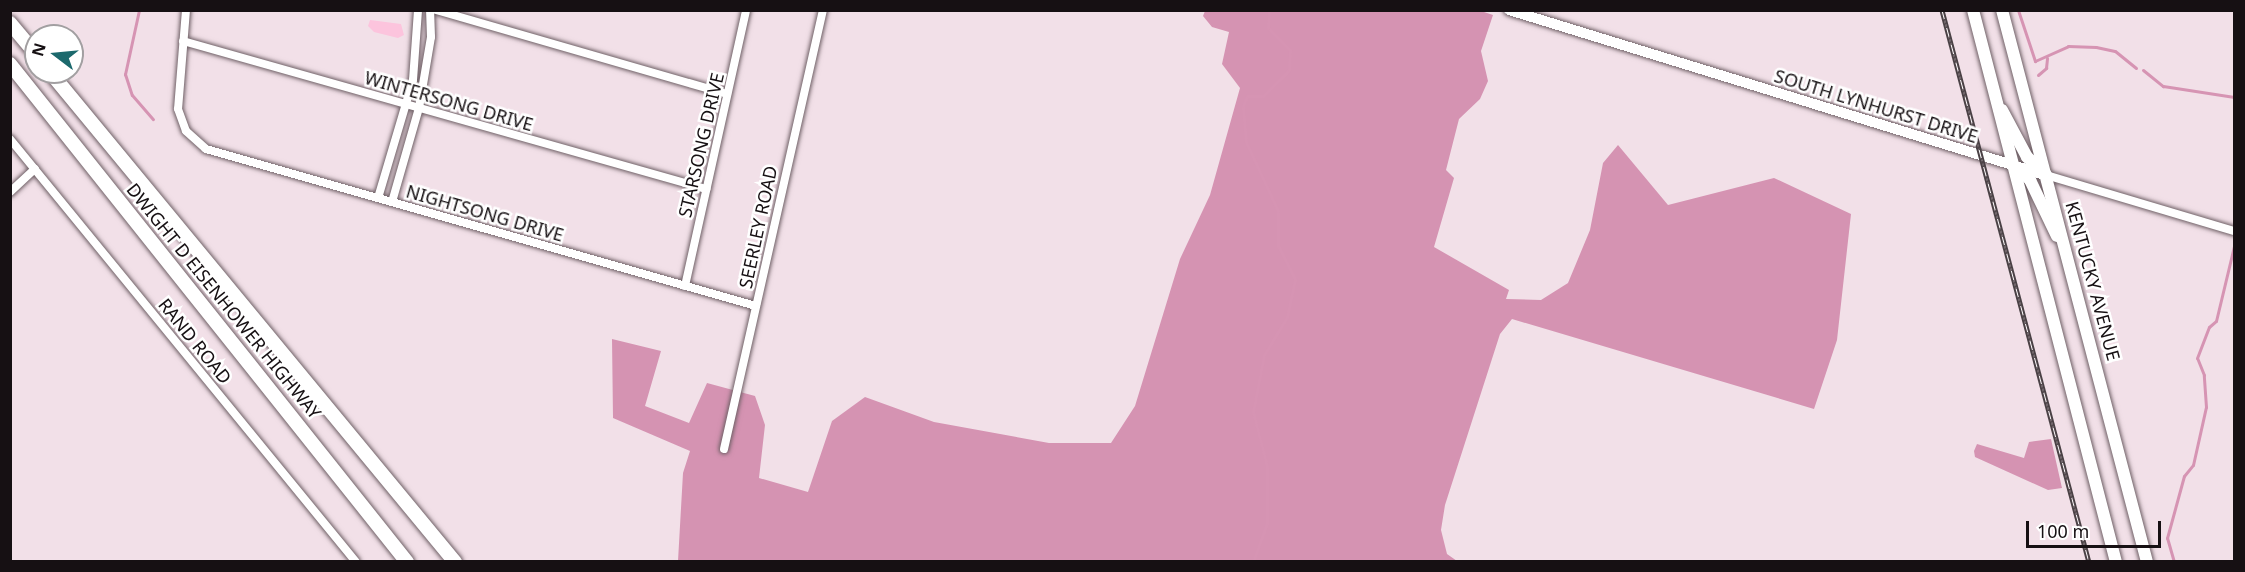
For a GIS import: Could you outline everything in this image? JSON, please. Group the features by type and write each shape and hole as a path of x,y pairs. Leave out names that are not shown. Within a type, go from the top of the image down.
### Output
{"highway":[{"path":"10,23 24,40"},
{"name":"DWIGHT D EISENHOWER HIGHWAY","path":"10,64 407,561"},
{"name":"DWIGHT D EISENHOWER HIGHWAY","path":"60,84 455,561"},
{"path":"399,493 463,561"}],"main road":[{"name":"SOUTH LYNHURST DRIVE","path":"1509,10 2046,175"},
{"path":"1972,10 2116,561"},
{"name":"KENTUCKY AVENUE","path":"2002,10 2147,561"},
{"path":"1997,105 2010,121 2027,157 2046,175"},
{"path":"2013,165 2030,180 2054,233 2064,242"}],"street":[{"path":"183,41 186,10"},
{"path":"378,198 406,104 417,48 418,10"},
{"path":"392,202 419,108 431,37 430,10"},
{"path":"436,10 727,94"},
{"name":"STARSONG DRIVE","path":"685,286 746,10"},
{"name":"SEERLEY ROAD","path":"724,450 823,10"},
{"name":"WINTERSONG DRIVE","path":"183,41 706,189"},
{"name":"NIGHTSONG DRIVE","path":"183,41 180,120 206,149 756,306"},
{"name":"RAND ROAD","path":"10,139 356,561"},
{"path":"10,192 35,169"},
{"name":"SOUTH LYNHURST DRIVE","path":"2046,175 2235,231"}],"shaded area":[{"path":"1478,10 1493,15 1481,51 1488,81 1480,99 1459,119 1446,170 1454,178 1434,247 1509,290 1506,299 1541,300 1568,283 1590,230 1603,163 1618,145 1668,205 1774,178 1851,214 1837,340 1814,409 1512,319 1500,334 1445,505 1441,530 1447,554 1457,561 678,561 683,473 690,451 613,418 612,339 661,351 645,406 689,423 707,383 755,396 765,425 759,478 808,492 832,421 865,397 934,422 1049,443 1111,443 1135,406 1180,259 1210,195 1240,88 1222,64 1229,32 1212,27 1203,16 1205,11"},
{"path":"370,20 401,24 404,35 398,38 374,32 368,26"},
{"path":"2051,439 2062,488 2048,490 1975,457 1974,451 1977,444 2024,458 2029,442"}],"waterway":[{"path":"139,10 125,74 132,95 153,119"},
{"path":"1253,562 1267,523 1267,466 1253,412 1264,355 1287,317 1295,279 1278,246 1278,211 1246,142 1243,106 1247,96 1263,96 1289,70 1290,50 1268,28 1269,10"},
{"path":"2018,10 2035,61 2068,46 2096,47 2115,51 2136,68"},
{"path":"2038,75 2046,68 2047,58"},
{"path":"2143,70 2163,86 2234,97"},
{"path":"2174,562 2167,538 2184,476 2193,465 2206,407 2204,375 2197,358 2209,327 2216,321 2234,246"}],"railway":[{"path":"1942,10 2089,562"}]}
